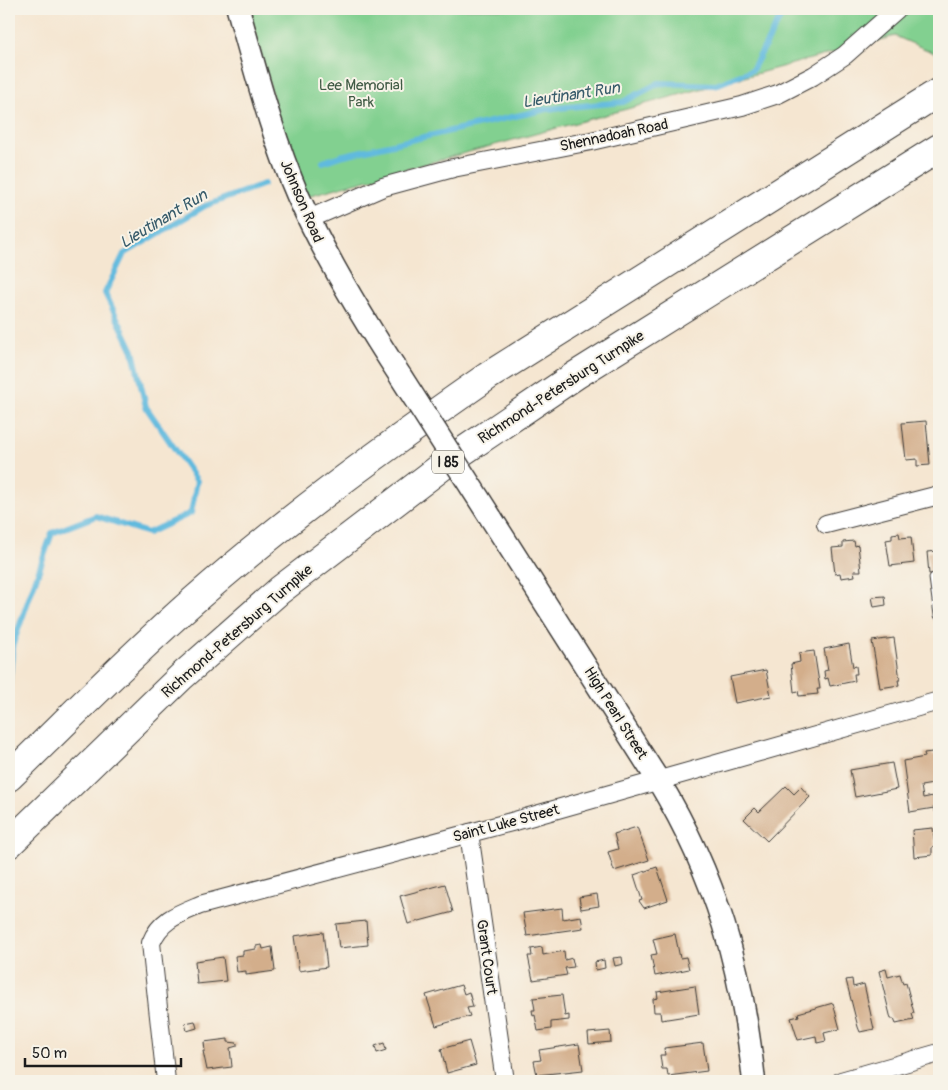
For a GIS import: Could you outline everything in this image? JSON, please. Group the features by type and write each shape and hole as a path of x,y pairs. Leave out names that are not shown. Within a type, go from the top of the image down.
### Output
{"highway":[{"path":"9,777 192,602 251,552 427,418 488,376 939,92"},
{"name":"Richmond-Petersburg Turnpike","path":"9,844 181,678 280,590 453,458 585,370 939,148"}],"street":[{"name":"Johnson Road","path":"238,9 269,119 309,220 354,304 401,377"},
{"name":"Shennadoah Road","path":"309,220 383,187 453,168 601,139 742,106 778,94 813,76 845,55 897,9"},
{"name":"High Pearl Street","path":"401,377 679,814 704,867 725,922 740,979 754,1081"},
{"path":"826,524 939,495"},
{"name":"Saint Luke Street","path":"166,1081 151,943 162,923 200,906 469,833 939,701"},
{"name":"Grant Court","path":"469,833 505,1081"},
{"path":"841,1081 939,1053"}],"lane":[{"path":"934,578 939,615"}],"green space":[{"name":"Lee Memorial Park","path":"249,9 939,9 939,55 895,36 300,198"}],"building":[{"path":"926,421 930,465 917,466 917,459 906,460 902,423"},
{"path":"899,533 900,538 911,537 914,563 890,566 886,540 892,539 892,534"},
{"path":"854,541 855,546 858,545 861,571 854,571 855,576 841,578 840,573 835,574 832,548 843,547 843,542"},
{"path":"939,551 939,573 929,574 927,552"},
{"path":"885,596 886,605 874,607 872,597"},
{"path":"894,638 900,680 898,680 899,685 880,688 872,641"},
{"path":"849,644 853,667 856,666 857,674 854,674 855,681 830,686 828,678 825,679 824,671 828,670 824,649"},
{"path":"814,651 820,689 817,689 818,694 799,696 798,691 794,692 791,664 800,662 799,653"},
{"path":"766,670 771,696 735,703 730,677"},
{"path":"932,752 933,755 939,754 939,783 921,786 923,798 933,796 934,802 939,801 939,811 934,811 934,808 910,812 903,761 925,757 924,753"},
{"path":"892,763 897,789 855,797 850,770"},
{"path":"786,786 794,794 801,787 810,797 767,841 744,819 755,808 759,812"},
{"path":"637,827 649,860 614,871 608,852 618,849 614,834"},
{"path":"933,828 935,846 932,847 932,855 914,857 912,830"},
{"path":"657,867 668,900 644,908 639,901 642,900 634,875"},
{"path":"445,884 453,912 408,924 400,896"},
{"path":"597,894 599,906 581,909 579,897"},
{"path":"562,908 563,919 581,916 583,928 527,936 523,913"},
{"path":"366,921 368,945 339,948 336,924"},
{"path":"323,932 327,967 299,971 294,936"},
{"path":"675,934 680,958 686,957 689,969 655,976 651,955 657,954 653,939"},
{"path":"262,945 263,949 272,947 275,971 246,975 246,971 237,972 235,956 243,955 243,951 256,949 256,946"},
{"path":"542,947 543,955 564,951 565,960 572,958 574,967 565,968 567,975 533,980 528,956 532,956 531,949"},
{"path":"223,957 226,981 197,984 195,961"},
{"path":"622,957 623,964 615,966 613,958"},
{"path":"604,960 605,968 596,970 595,962"},
{"path":"886,969 888,977 900,974 903,984 906,983 914,1020 896,1024 894,1019 891,1019 879,971"},
{"path":"852,979 853,987 864,984 874,1029 860,1032 846,980"},
{"path":"461,985 464,994 469,992 473,1007 467,1008 470,1016 436,1026 426,995"},
{"path":"695,986 699,1014 661,1020 660,1012 654,1012 653,999 658,998 657,992"},
{"path":"562,995 565,1016 569,1015 569,1020 551,1022 551,1029 538,1031 535,1015 533,1016 532,1010 535,1010 533,998"},
{"path":"833,1003 840,1029 824,1033 826,1041 817,1043 816,1036 798,1040 791,1018 799,1016 798,1013"},
{"path":"195,1021 197,1028 187,1031 185,1023"},
{"path":"610,1031 611,1042 589,1044 588,1033"},
{"path":"228,1039 228,1042 237,1043 237,1046 230,1048 232,1067 207,1070 203,1051 205,1051 204,1042"},
{"path":"469,1041 476,1065 447,1073 441,1049"},
{"path":"384,1043 386,1050 377,1053 375,1046"},
{"path":"703,1043 707,1071 668,1076 667,1069 662,1069 660,1055 665,1055 664,1048"},
{"path":"579,1044 583,1070 537,1075 534,1061 541,1060 539,1050"}],"waterway":[{"name":"Lieutinant Run","path":"323,162 340,156 547,109 623,102 659,83 716,85 752,70 785,9"},
{"name":"Lieutinant Run","path":"9,684 13,644 52,533 96,516 148,533 191,513 197,481 146,407 133,351 105,293 124,254 205,206 264,184"}]}
